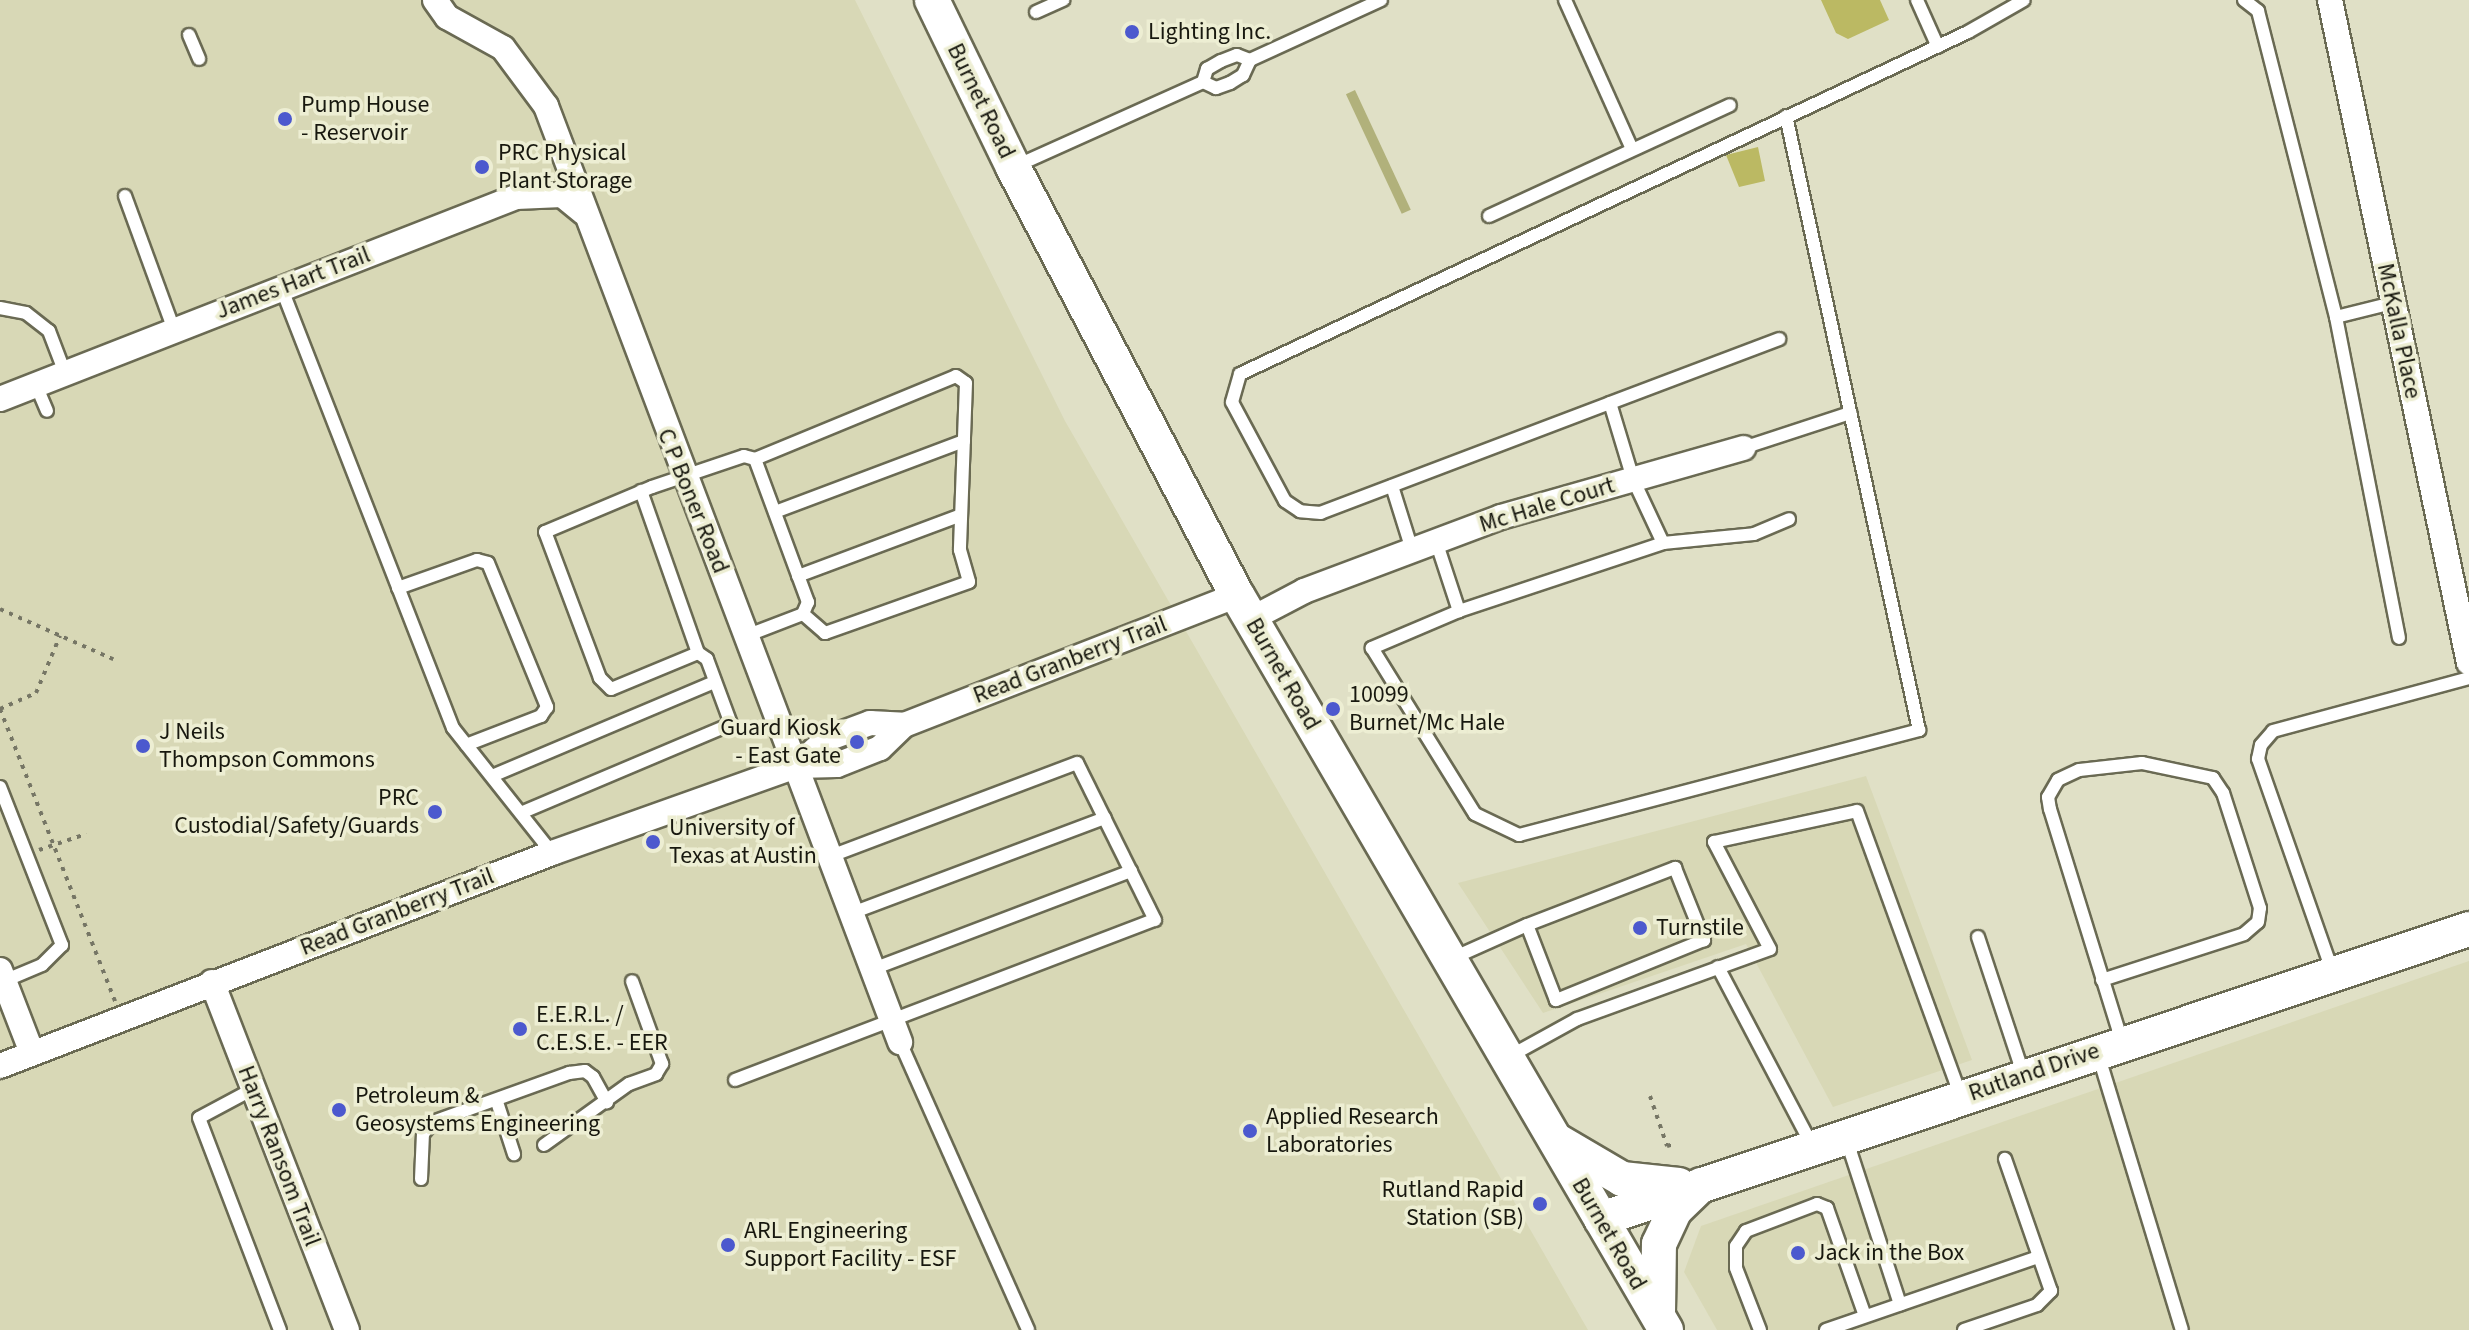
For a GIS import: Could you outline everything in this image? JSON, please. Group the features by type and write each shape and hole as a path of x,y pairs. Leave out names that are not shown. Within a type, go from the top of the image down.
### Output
{"main road":[{"name":"Burnet Road","path":"932,0 1013,167 1244,607 1662,1324"},
{"name":"Rutland Drive","path":"1601,1219 1812,1145 2469,929"},
{"path":"1553,1137 1632,1183 1703,1183"},
{"path":"1662,1324 1659,1244 1675,1210 1703,1183"}],"street":[{"name":"C P Boner Road","path":"435,0 447,17 503,48 546,106 683,477 797,766 897,1033"},
{"name":"McKalla Place","path":"2330,0 2392,303 2463,600 2469,663"},
{"name":"James Hart Trail","path":"0,399 516,197 562,195 585,213"},
{"name":"Mc Hale Court","path":"1244,607 1304,591 1436,541 1743,448"},
{"name":"Read Granberry Trail","path":"0,1066 552,853 797,766 837,765 880,748 904,725 1244,607"},
{"path":"2,976 32,1053"},
{"name":"Harry Ransom Trail","path":"212,982 347,1330"}],"lane":[{"path":"1036,12 1063,0"},
{"path":"1203,82 1216,88 1230,83 1243,75 1250,60 1381,0"},
{"path":"1565,0 1632,149"},
{"path":"1917,0 1938,47"},
{"path":"1779,339 1321,513 1300,511 1285,501 1232,402 1240,374 1938,47 2024,0"},
{"path":"2244,0 2258,11 2336,317 2399,638"},
{"path":"189,35 199,59"},
{"path":"1013,167 1203,82 1207,69 1221,61 1237,55 1250,60"},
{"path":"1489,216 1730,105"},
{"path":"1786,116 1919,730 1519,835 1475,814 1372,648 1459,611 1663,543 1754,534 1789,519"},
{"path":"125,196 174,330"},
{"path":"281,287 453,728 523,812 552,853"},
{"path":"2336,317 2392,303"},
{"path":"0,308 26,313 49,331 65,373"},
{"path":"698,653 611,689 600,678 545,532 641,491 744,456 755,459 956,376 966,383 960,550 969,582 825,633 803,614"},
{"path":"36,385 47,411"},
{"path":"1610,403 1633,479 1663,543"},
{"name":"Mc Hale Court","path":"1743,448 1850,413"},
{"path":"775,512 964,441"},
{"path":"746,636 803,614 808,602 755,459"},
{"path":"1392,486 1412,550"},
{"path":"523,812 731,724 707,659 698,653 641,491"},
{"path":"798,576 961,515"},
{"path":"1436,541 1459,611"},
{"path":"398,588 477,560 488,563 547,707 541,716 466,745"},
{"path":"2333,973 2258,759 2261,745 2273,731 2469,678"},
{"path":"492,776 715,682"},
{"path":"735,1080 897,1033 1155,920 1077,763 831,856"},
{"path":"2102,980 2244,934 2258,922 2260,908 2223,793 2213,778 2142,763 2079,770 2058,780 2048,797 2102,980 2110,1046 2182,1330"},
{"path":"0,787 62,945 42,965 2,976"},
{"path":"1507,1058 1577,1019 1770,949 1714,842 1857,811 1961,1097"},
{"path":"852,913 1105,818"},
{"path":"1450,960 1527,925 1675,868 1704,940 1556,1000 1527,925"},
{"path":"873,969 1131,871"},
{"path":"1978,937 2024,1076"},
{"path":"1718,967 1812,1145"},
{"path":"544,1145 629,1084 656,1074 662,1064 632,981"},
{"path":"897,1033 1028,1330"},
{"path":"421,1179 423,1134 433,1122 585,1071 607,1102"},
{"path":"253,1089 199,1118 280,1330"},
{"path":"497,1102 514,1154"},
{"path":"1845,1135 1900,1304"},
{"path":"1964,1330 2037,1305 2051,1291 2005,1159"},
{"path":"1760,1330 1736,1268 1736,1246 1746,1231 1817,1204 1827,1208 1865,1316"},
{"path":"1826,1330 2038,1257"}],"path":[{"path":"0,609 113,659"},
{"path":"60,636 36,693 0,709 122,1018"},
{"path":"60,842 86,834"},
{"path":"1650,1096 1667,1146 1674,1144"}],"shaded area":[{"name":"University of Texas at Austin","path":"0,0 855,0 1065,421 1588,1330 0,1330"},
{"path":"1821,0 1880,0 1889,20 1848,39 1836,33"},
{"path":"1355,90 1411,210 1402,214 1346,94"},
{"path":"1758,147 1765,181 1739,187 1726,155"},
{"path":"1866,776 1972,1060 1833,1107 1746,944 1543,1013 1458,883"},
{"path":"2469,961 2469,1330 1717,1330 1684,1272 1701,1226"}],"place":[{"name":"Lighting Inc.","path":"1132,32"},
{"name":"Pump House - Reservoir","path":"285,119"},
{"name":"PRC Physical Plant Storage","path":"482,167"},
{"name":"10099 Burnet/Mc Hale","path":"1333,709"},
{"name":"Guard Kiosk - East Gate","path":"857,742"},
{"name":"J Neils Thompson Commons","path":"143,746"},
{"name":"PRC Custodial/Safety/Guards","path":"435,812"},
{"name":"University of Texas at Austin","path":"653,842"},
{"name":"Turnstile","path":"1640,928"},
{"name":"E.E.R.L. / C.E.S.E. - EER","path":"520,1029"},
{"name":"Petroleum & Geosystems Engineering","path":"339,1110"},
{"name":"Applied Research Laboratories","path":"1250,1131"},
{"name":"Rutland Rapid Station (SB)","path":"1540,1204"},
{"name":"ARL Engineering Support Facility - ESF","path":"728,1245"},
{"name":"Jack in the Box","path":"1798,1253"}]}
